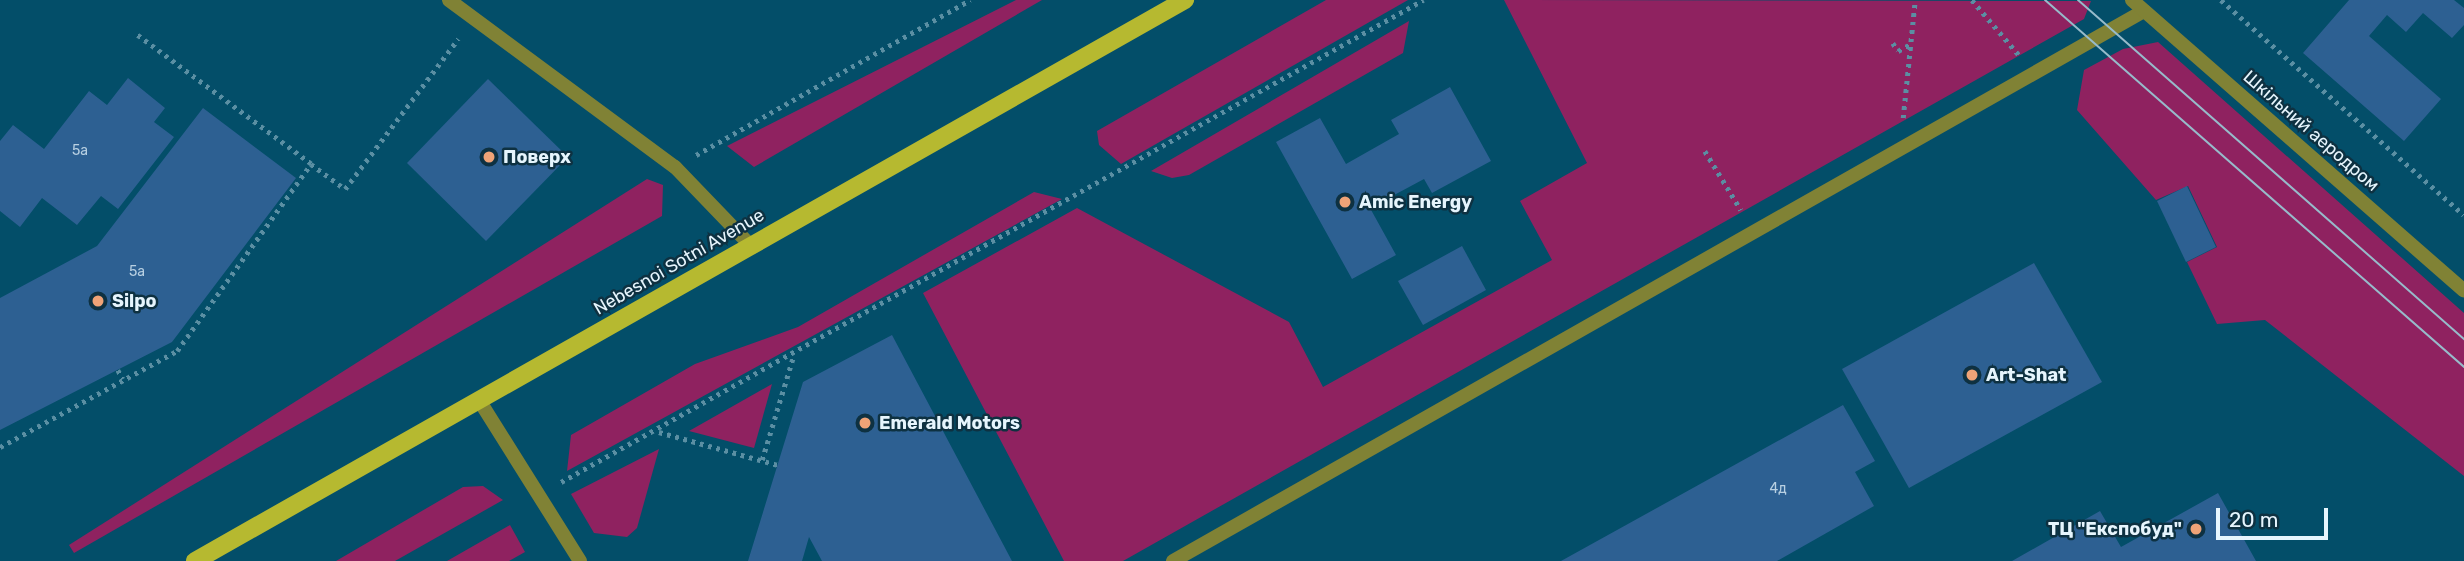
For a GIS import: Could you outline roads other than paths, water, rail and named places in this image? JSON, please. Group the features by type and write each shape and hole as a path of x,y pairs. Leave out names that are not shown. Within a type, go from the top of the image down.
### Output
{"main road":[{"name":"Nebesnoi Sotni Avenue","path":"195,561 1185,0"}],"street":[{"path":"449,0 675,167 751,246"},
{"name":"Шкільний аеродром","path":"2132,0 2464,291"},
{"path":"1173,561 2144,11"},
{"path":"479,400 580,561"}],"tram line":[{"path":"2045,0 2464,367"},
{"path":"2078,0 2464,339"}],"place":[{"name":"Поверх","path":"489,157"},
{"name":"Amic Energy","path":"1345,202"},
{"name":"Silpo","path":"98,301"},
{"name":"Art-Shat","path":"1972,375"},
{"name":"Emerald Motors","path":"865,423"},
{"name":"ТЦ \"Експобуд\"","path":"2196,529"}]}
